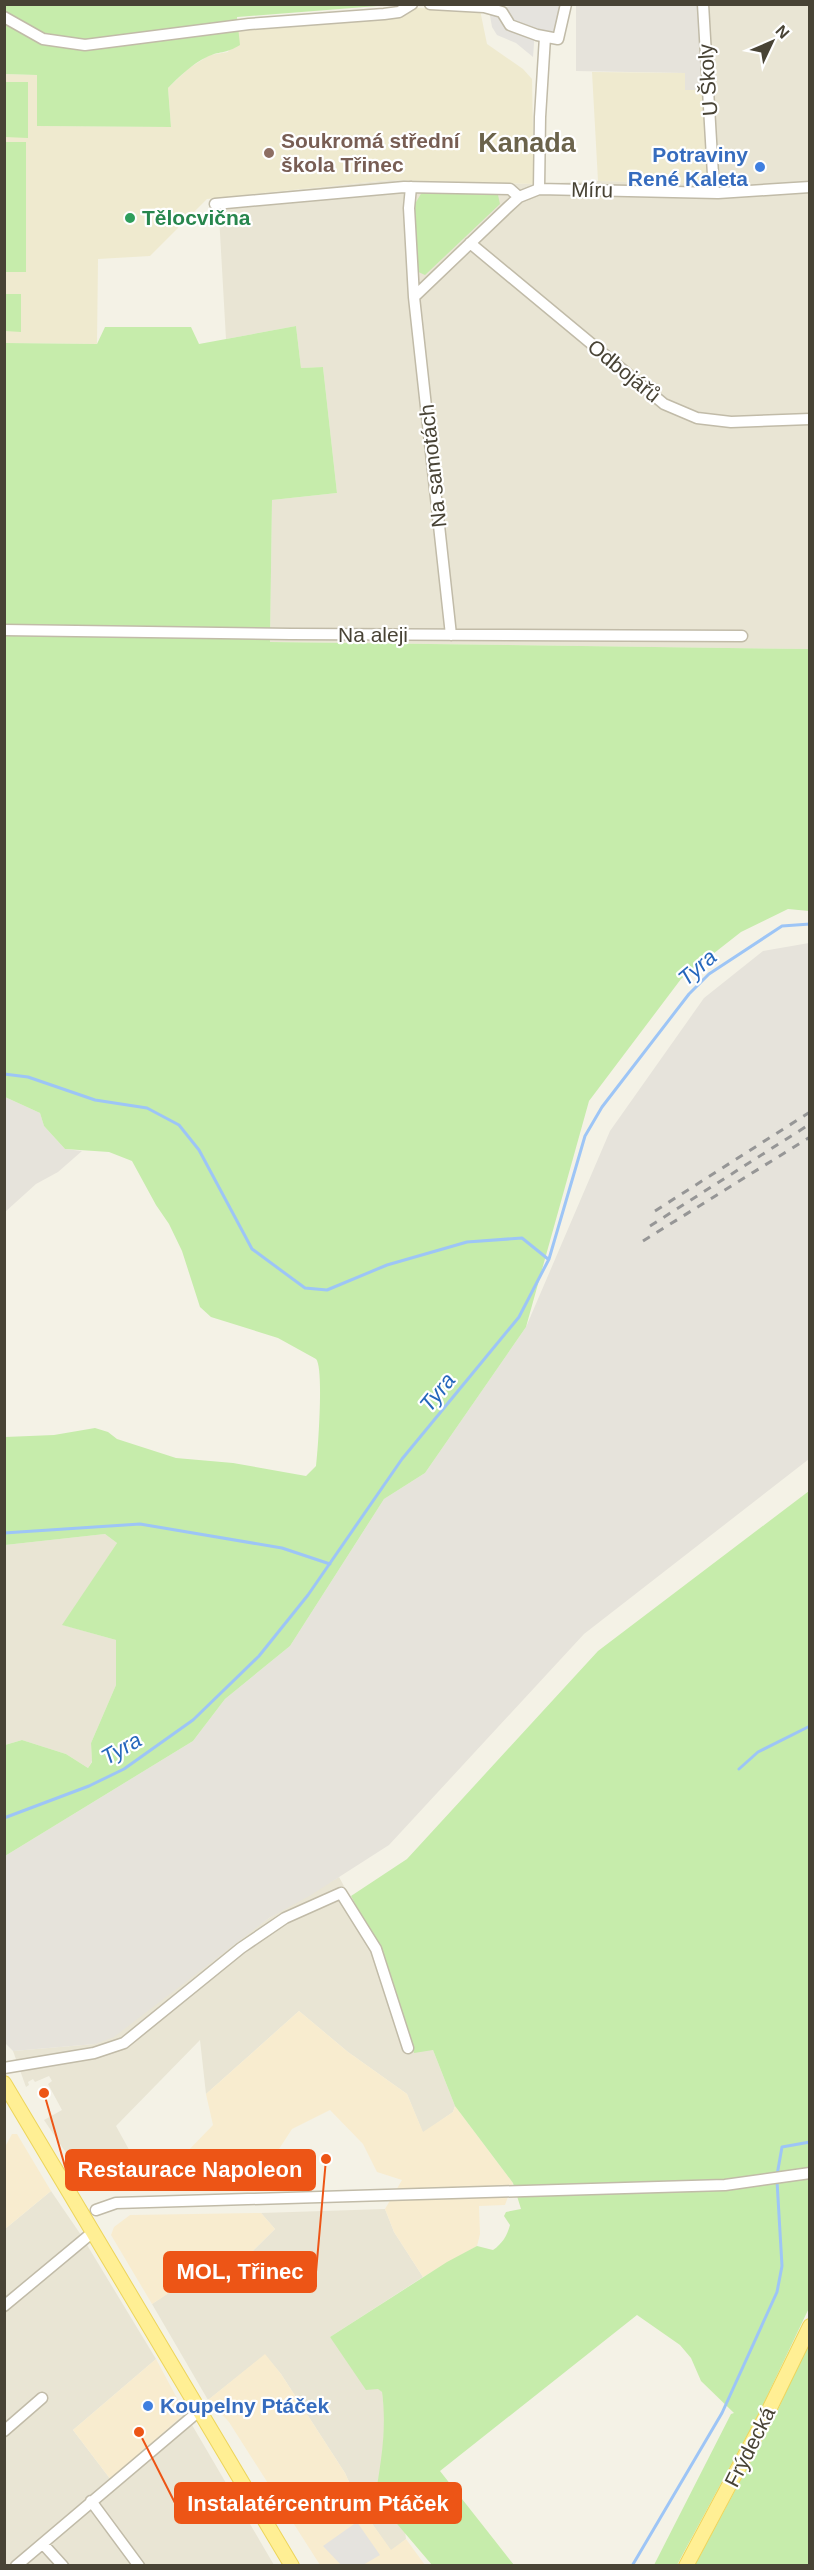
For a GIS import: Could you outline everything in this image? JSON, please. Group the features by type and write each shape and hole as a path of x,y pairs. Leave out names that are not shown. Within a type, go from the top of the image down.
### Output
{"main road":[{"path":"4,2083 292,2565"},
{"name":"Frýdecká","path":"686,2565 766,2416 810,2326"}],"street":[{"path":"4,17 43,39 85,45 249,24 384,14 399,12 412,4"},
{"path":"430,4 484,6 502,12 510,25 558,39 566,4"},
{"name":"U Školy","path":"703,4 714,192"},
{"path":"539,189 540,117 545,37"},
{"path":"215,204 411,187 510,189 519,197 414,297"},
{"name":"Na samotách","path":"411,187 409,208 414,297 451,635"},
{"name":"Míru","path":"519,197 539,189 714,192 810,187"},
{"name":"Odbojářů","path":"470,243 664,404 689,417 730,422 810,419"},
{"name":"Na aleji","path":"4,630 742,636"},
{"path":"4,2068 94,2053 124,2043 241,1948 285,1917 340,1893 376,1949 408,2048"},
{"path":"96,2210 116,2203 725,2185 810,2173"},
{"path":"4,2306 93,2232"},
{"path":"4,2432 42,2398"},
{"path":"16,2565 198,2411"},
{"path":"91,2501 139,2565"},
{"path":"43,2544 63,2565"}],"shaded area":[{"path":"522,4 564,5 552,35 535,30 533,57 516,43 497,35 492,27 489,10"},
{"path":"576,5 699,5 705,90 685,90 684,73 576,71"},
{"path":"699,5 809,5 809,649 270,642 272,500 337,493 323,367 301,368 296,326 226,339 218,198 389,180 534,184 598,181 708,183"},
{"name":"Soukromá střední škola Třinec","path":"415,8 480,10 487,44 523,69 532,79 534,184 389,180 207,199 150,256 98,259 97,344 5,343 5,74 37,75 38,126 171,127 168,88 189,68 210,55 228,52 238,28 399,17"},
{"path":"592,72 685,73 685,90 705,90 711,180 708,184 598,181"},
{"path":"809,943 809,1459 584,1634 389,1845 311,1895 269,1918 114,2037 95,2044 13,2051 5,2043 5,1856 193,1741 225,1699 290,1646 384,1499 425,1473 526,1327 610,1131 704,998 763,951"},
{"path":"5,1097 40,1113 44,1126 65,1149 82,1151 58,1172 36,1184 5,1212"},
{"path":"105,1534 117,1543 63,1625 116,1640 116,1685 91,1743 92,1761 88,1768 66,1754 22,1740 5,1745 5,1545"},
{"path":"339,1877 433,2050 455,2106 453,2112 423,2133 407,2094 348,2052 299,2011 206,2094 200,2040 116,2126 138,2166 138,2174 145,2185 91,2190 44,2120 62,2110 48,2084 52,2081 49,2076 35,2082 33,2079 26,2087 13,2051 95,2044 269,1918"},
{"path":"299,2011 348,2052 407,2094 423,2132 453,2112 455,2106 513,2183 505,2205 479,2206 480,2234 477,2246 423,2277 394,2232 385,2209 402,2180 377,2172 363,2144 330,2110 292,2129 268,2166 249,2183 154,2186 213,2125 206,2094"},
{"path":"12,2134 17,2134 51,2191 5,2229 5,2147"},
{"path":"51,2191 81,2235 156,2359 73,2430 111,2480 185,2413 274,2565 5,2566 5,2229"},
{"path":"385,2209 394,2232 423,2277 330,2337 382,2392 385,2416 382,2460 375,2498 405,2531 406,2539 391,2551 361,2508 345,2473 281,2374 265,2355 208,2400 152,2304 204,2269 217,2286 275,2229 261,2213"},
{"path":"261,2213 275,2229 217,2286 204,2270 152,2304 111,2235 114,2227 130,2215"},
{"path":"265,2354 281,2374 345,2473 361,2508 391,2550 406,2539 425,2565 320,2565 229,2422 208,2400"},
{"path":"156,2359 185,2413 111,2480 73,2430"},
{"path":"357,2522 380,2555 363,2565 341,2565 323,2546"}],"green space":[{"path":"5,5 390,5 237,17 240,45 202,60 168,88 171,127 37,126 37,75 5,74"},
{"path":"5,82 28,82 28,138 5,137"},
{"path":"5,142 26,142 26,272 5,272"},
{"path":"422,192 498,195 500,204 425,275 414,270 412,209"},
{"path":"5,294 21,294 21,332 5,331"},
{"path":"296,326 301,368 323,367 337,493 272,500 270,642 809,649 809,911 788,909 741,932 681,979 589,1101 526,1327 425,1473 384,1499 290,1646 225,1699 193,1741 5,1856 5,1745 22,1740 66,1754 88,1768 92,1762 91,1743 116,1685 116,1640 62,1625 117,1543 105,1534 5,1545 5,1437 54,1435 95,1428 108,1432 117,1439 176,1458 233,1463 306,1476 316,1466 320,1377 316,1359 278,1338 211,1317 200,1307 182,1251 132,1161 109,1152 65,1149 44,1126 40,1113 5,1097 5,343 97,344 105,327 191,327 199,344"},
{"path":"809,1491 809,2308 759,2413 677,2565 654,2565 731,2414 734,2413 701,2381 691,2358 680,2345 637,2315 440,2471 514,2565 432,2565 375,2498 384,2432 382,2392 378,2389 366,2390 330,2337 447,2262 477,2246 493,2250 502,2242 509,2229 510,2225 504,2216 506,2212 521,2209 513,2183 455,2106 433,2050 414,2053 383,1957 351,1896 407,1859 598,1651"},
{"path":"809,2343 809,2565 695,2565 773,2420"}],"waterway":[{"name":"Tyra","path":"4,1818 89,1786 124,1769 193,1720 259,1656 308,1595 402,1459 519,1317 549,1259 585,1136 602,1107 689,994 709,974 782,926 810,924"},
{"path":"4,1074 28,1077 95,1100 147,1108 179,1125 199,1150 252,1249 305,1288 327,1290 387,1265 467,1242 522,1238 548,1259"},
{"path":"4,1533 140,1524 282,1548 330,1564"},
{"path":"739,1769 758,1752 810,1726"},
{"path":"777,2175 782,2147 810,2142"},
{"path":"632,2566 722,2413 777,2292 782,2266 777,2181"}],"railway":[{"path":"655,1211 810,1112"},
{"path":"650,1226 810,1124"},
{"path":"643,1241 810,1137"}],"place":[{"name":"Soukromá střední škola Třinec","path":"269,153"},
{"name":"Potraviny René Kaleta","path":"760,167"},
{"name":"Tělocvična","path":"130,218"},
{"name":"Restaurace Napoleon","path":"44,2093"},
{"name":"MOL, Třinec","path":"326,2159"},
{"name":"Koupelny Ptáček","path":"148,2406"},
{"name":"Instalatércentrum Ptáček","path":"139,2432"}],"district":[{"name":"Kanada","path":"527,143"}]}
